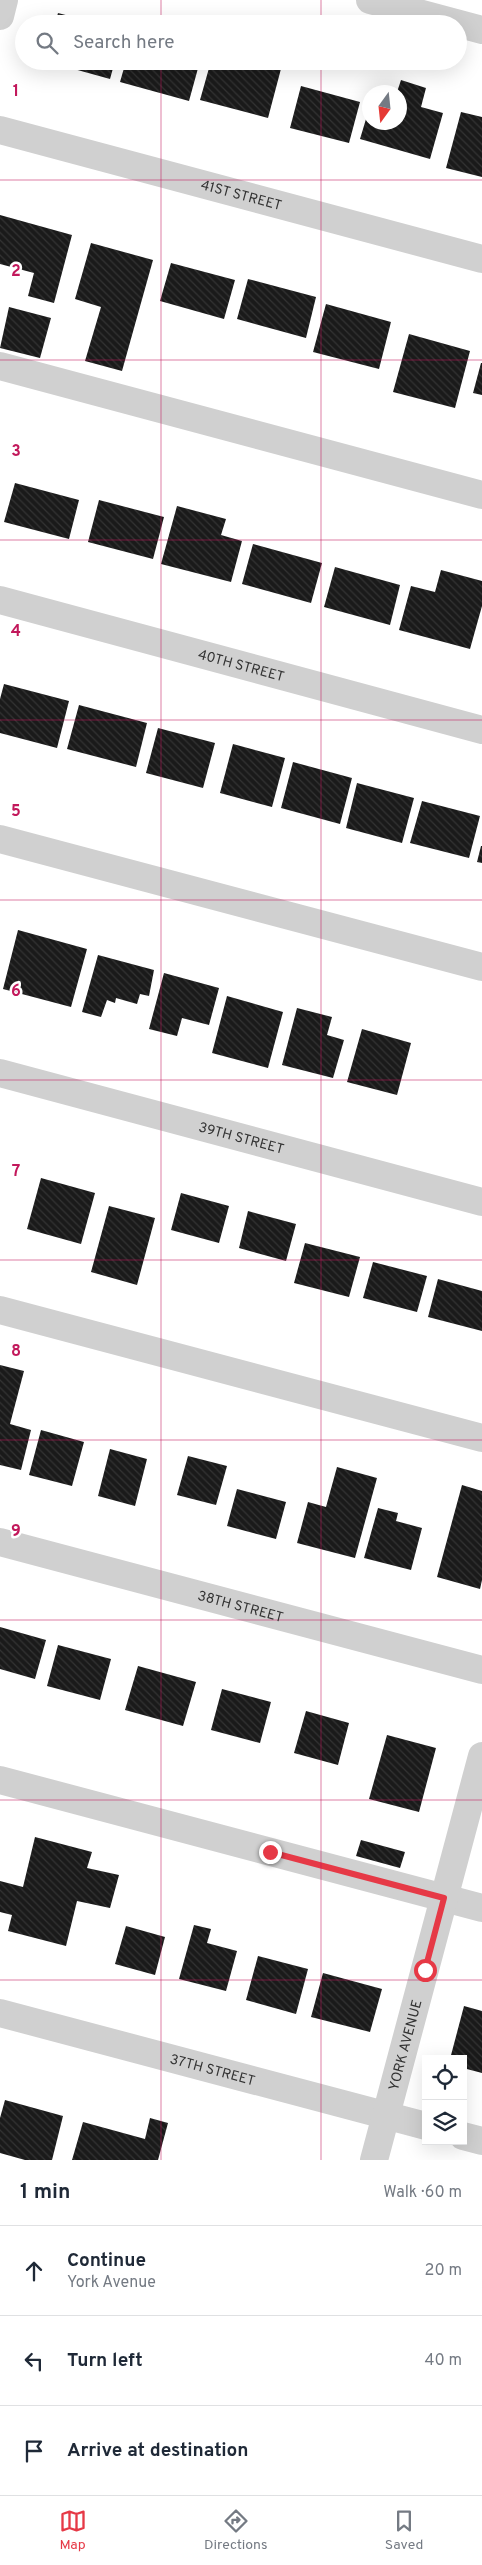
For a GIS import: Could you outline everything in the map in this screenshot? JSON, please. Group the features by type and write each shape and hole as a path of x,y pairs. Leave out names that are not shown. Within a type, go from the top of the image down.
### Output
{"street":[{"path":"0,16 4,0"},
{"path":"370,0 426,15"},
{"path":"467,26 482,30"},
{"name":"41ST STREET","path":"0,130 482,259"},
{"path":"0,366 482,495"},
{"name":"40TH STREET","path":"0,600 482,730"},
{"path":"0,839 482,967"},
{"name":"39TH STREET","path":"0,1073 482,1202"},
{"path":"0,1310 482,1438"},
{"name":"38TH STREET","path":"0,1542 482,1670"},
{"name":"YORK AVENUE","path":"374,2160 482,1756"},
{"path":"0,1780 482,1908"},
{"name":"37TH STREET","path":"0,2013 422,2125"},
{"path":"467,2137 482,2141"}],"building":[{"path":"78,70 112,70 110,79"},
{"path":"123,70 198,70 189,101 120,82"},
{"path":"208,70 281,70 268,118 200,100"},
{"path":"401,80 426,88 421,107 443,113 430,159 360,139 363,130 407,130 407,85 399,85"},
{"path":"301,86 360,102 349,143 290,128"},
{"path":"461,112 482,117 482,177 446,168"},
{"path":"0,215 72,235 54,303 28,296 34,273 0,264"},
{"path":"91,243 153,260 122,371 85,361 101,307 75,299"},
{"path":"171,263 235,280 224,319 160,301"},
{"path":"248,279 316,297 306,338 237,319"},
{"path":"326,304 391,322 379,369 313,352"},
{"path":"9,307 51,318 40,358 0,348"},
{"path":"409,334 470,351 455,408 393,392"},
{"path":"482,363 482,395 473,393"},
{"path":"15,483 79,500 69,539 4,522"},
{"path":"99,500 164,517 153,559 88,542"},
{"path":"177,506 226,519 221,535 242,541 231,582 161,564"},
{"path":"253,544 322,563 311,603 242,584"},
{"path":"335,567 400,585 390,625 324,607"},
{"path":"441,570 482,581 482,606 470,649 399,630 411,586 435,592"},
{"path":"4,684 69,701 57,748 0,733 0,699"},
{"path":"79,705 147,723 136,767 67,749"},
{"path":"158,728 215,743 203,788 146,773"},
{"path":"233,744 285,758 272,807 220,793"},
{"path":"293,762 352,778 340,824 281,808"},
{"path":"357,783 414,798 402,843 346,828"},
{"path":"422,801 480,816 469,858 410,843"},
{"path":"482,846 482,863 477,862"},
{"path":"18,930 87,949 71,1007 3,989"},
{"path":"98,955 154,970 149,996 140,994 137,1004 116,998 115,1003 107,1000 101,1017 82,1012"},
{"path":"164,973 219,988 209,1025 182,1018 177,1036 149,1029"},
{"path":"227,996 283,1012 268,1068 212,1053"},
{"path":"297,1008 332,1017 327,1035 344,1040 333,1078 282,1065"},
{"path":"362,1029 411,1043 397,1095 347,1082"},
{"path":"41,1178 95,1193 81,1244 27,1229"},
{"path":"181,1193 229,1206 219,1243 171,1230"},
{"path":"109,1206 155,1218 137,1285 91,1272"},
{"path":"248,1211 296,1224 286,1261 239,1248"},
{"path":"305,1243 360,1257 349,1297 294,1283"},
{"path":"373,1262 427,1276 417,1312 363,1298"},
{"path":"438,1279 482,1291 482,1331 428,1317"},
{"path":"0,1365 24,1371 10,1424 31,1430 21,1470 0,1465"},
{"path":"41,1430 84,1442 72,1486 29,1475"},
{"path":"110,1449 147,1459 135,1506 98,1496"},
{"path":"188,1456 227,1466 216,1505 177,1495"},
{"path":"337,1467 377,1478 355,1558 297,1543 308,1502 326,1507"},
{"path":"462,1485 482,1491 482,1580 480,1589 437,1577"},
{"path":"237,1489 286,1502 276,1539 227,1526"},
{"path":"378,1508 398,1513 396,1521 422,1528 411,1570 364,1558"},
{"path":"0,1627 46,1640 35,1679 0,1669"},
{"path":"58,1645 111,1659 100,1700 47,1686"},
{"path":"138,1666 196,1682 183,1726 125,1710"},
{"path":"222,1689 271,1702 260,1743 211,1730"},
{"path":"306,1711 349,1723 338,1765 294,1753"},
{"path":"387,1735 436,1748 419,1812 369,1799"},
{"path":"35,1837 92,1852 87,1868 119,1875 110,1908 77,1901 66,1946 8,1931 12,1915 0,1912 0,1881 23,1887"},
{"path":"361,1840 405,1852 400,1868 356,1856"},
{"path":"194,1925 211,1929 207,1943 237,1951 226,1991 179,1979"},
{"path":"126,1926 165,1937 155,1975 115,1964"},
{"path":"258,1956 308,1969 296,2014 246,2000"},
{"path":"323,1973 382,1989 370,2032 311,2017"},
{"path":"464,2006 482,2011 482,2073 467,2069 467,2055 451,2055"},
{"path":"5,2100 63,2116 52,2160 25,2160 0,2153 0,2118"},
{"path":"150,2118 168,2123 158,2160 72,2160 83,2122 145,2139"}],"route":[{"path":"270,1852 444,1898 425,1970"}]}
